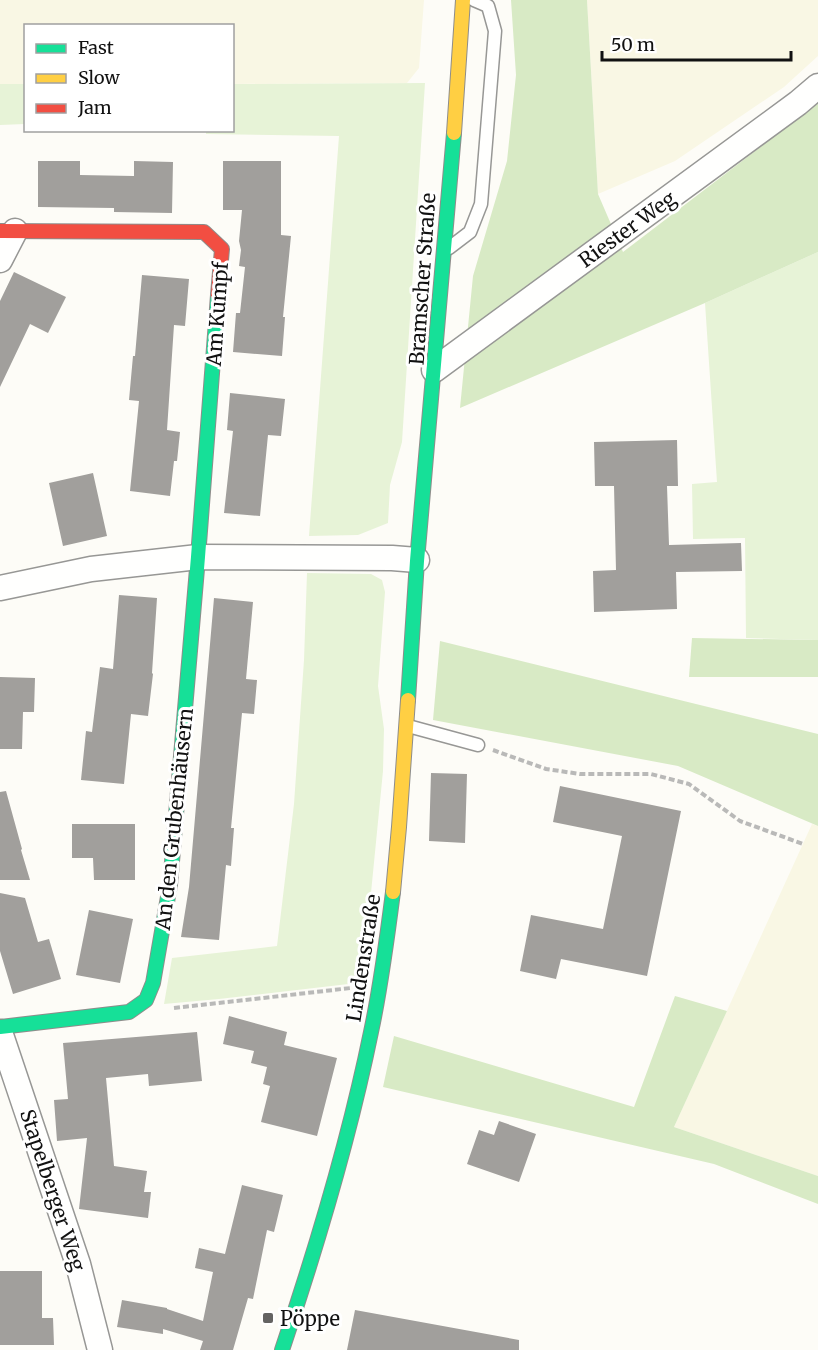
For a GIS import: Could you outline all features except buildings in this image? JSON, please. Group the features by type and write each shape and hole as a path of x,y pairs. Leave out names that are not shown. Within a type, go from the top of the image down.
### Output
{"street":[{"name":"Bramscher Straße","path":"417,560 463,0"},
{"name":"Riester Weg","path":"434,370 818,86"},
{"name":"Am Kumpf","path":"0,260 7,231 204,232 222,249 198,557"},
{"path":"0,588 91,569 198,557 417,560"},
{"name":"An den Grubenhäusern","path":"146,1000 153,983 170,885 198,557"},
{"name":"Lindenstraße","path":"282,1350 316,1246 346,1142 366,1059 380,985 394,879 407,726 417,560"},
{"path":"0,1030 129,1012 146,1000"},
{"name":"Stapelberger Weg","path":"0,1030 78,1264 100,1350"}],"lane":[{"path":"444,252 470,232 480,204 495,31 488,6 474,0"},
{"path":"407,726 478,745"}],"path":[{"path":"478,745 546,769 580,774 651,774 689,784 740,821 803,844"},
{"path":"146,1000 160,1009 380,985"}],"shaded area":[{"path":"0,0 424,0 419,68 407,83 234,84 234,24 24,24 24,84 0,84"},
{"path":"587,0 818,0 818,56 784,87 675,161 598,194"},
{"path":"812,824 818,826 818,1176 674,1127"}],"green space":[{"path":"511,0 587,0 598,194 623,252 818,103 818,252 460,408 473,276 507,161 516,75"},
{"path":"425,83 402,442 390,485 388,523 358,535 309,536 339,136 206,134 206,132 234,132 234,84"},
{"path":"0,84 24,84 24,124 0,125"},
{"path":"818,252 818,640 746,638 745,538 693,539 692,484 717,482 705,303"},
{"path":"307,573 371,574 382,580 385,592 378,686 384,729 383,771 370,903 357,983 164,1004 172,958 277,946 294,804 304,660"},
{"path":"692,638 818,640 818,677 689,677"},
{"path":"440,641 818,734 818,826 678,766 433,720"},
{"path":"675,996 727,1011 674,1127 818,1176 818,1204 714,1164 383,1087 394,1036 634,1107"}],"traffic: fast":[{"path":"408,700 417,561 454,133"},
{"path":"0,1027 129,1012 146,1000 153,983 170,885 218,295"},
{"path":"282,1350 320,1232 353,1113 378,997 393,892"}],"traffic: slow":[{"path":"454,133 463,0"},
{"path":"393,892 408,700"}],"traffic: jam":[{"path":"0,231 204,232 222,249 218,295"}],"place":[{"name":"Pöppe","path":"268,1318"}]}
